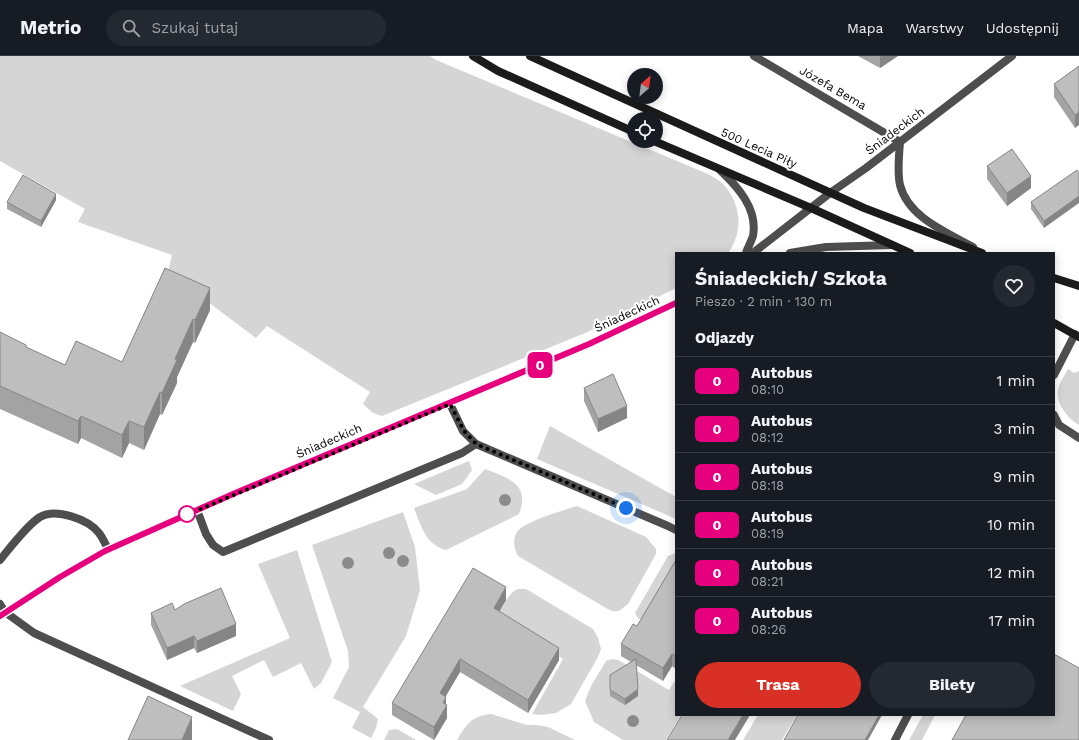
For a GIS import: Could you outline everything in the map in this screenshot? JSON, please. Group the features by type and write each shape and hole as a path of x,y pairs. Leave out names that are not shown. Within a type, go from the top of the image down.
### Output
{"street":[{"path":"473,56 498,71 627,129"},
{"name":"500 Lecia Piły","path":"530,56 864,208 979,252"},
{"name":"Józefa Bema","path":"754,56 900,142"},
{"name":"Śniadeckich","path":"754,252 810,208 900,142 1012,56"},
{"path":"900,142 898,166 900,184 904,196 910,205 939,229 983,252"},
{"path":"663,145 908,252"},
{"path":"719,169 735,184 745,199 752,215 754,225 752,237 746,252"},
{"path":"796,252 826,247 892,245"},
{"path":"1055,278 1079,286"},
{"name":"Śniadeckich","path":"3,614 70,571 108,549 589,344 675,303"},
{"path":"1055,324 1077,336 1055,373"},
{"path":"450,404 464,431 476,444 675,530"},
{"path":"1055,417 1059,425 1079,438"},
{"path":"197,510 206,534 213,545 223,552 462,453 476,444"},
{"path":"0,560 32,523 49,514 79,519 89,524 98,533 108,549"},
{"path":"0,604 3,614 34,633 269,740"},
{"path":"895,740 907,716"}],"shaded area":[{"path":"0,56 430,56 436,60 627,140 627,148 646,148 714,177 723,184 734,200 737,209 738,227 733,245 729,252 675,252 675,288 590,331 382,416 373,413 363,404 370,392 267,326 256,338 168,272 172,255 78,222 85,209 0,161"},
{"path":"1068,369 1074,373 1079,371 1079,425 1070,418 1062,408 1058,397 1059,386"},
{"path":"550,426 675,496 675,519 537,459"},
{"path":"469,461 472,470 462,484 436,495 414,484"},
{"path":"485,469 501,475 515,483 522,495 522,504 519,514 446,550 434,544 425,534 414,508 467,489"},
{"path":"577,506 646,537 656,549 656,554 628,604 619,611 612,611 606,608 518,556 514,544 514,538 521,528 544,517"},
{"path":"403,512 415,547 420,590 406,636 363,707 378,719 376,728 371,738 352,728 360,712 333,698 349,667 348,651 312,545"},
{"path":"297,550 332,662 321,683 314,689 301,663 273,677 264,660 232,676 241,694 233,711 180,686 290,638 258,564"},
{"path":"675,553 675,574 646,622 638,618 635,613 668,556"},
{"path":"518,589 526,589 593,629 598,638 601,649 598,657 571,704 556,713 541,715 532,714 563,659 496,618 508,597"},
{"path":"612,659 618,660 669,690 675,682 675,716 680,716 666,740 623,740 594,722 585,701 591,686 606,661"},
{"path":"491,714 527,725 548,727 575,740 457,740 470,722 484,715"},
{"path":"757,716 796,716 782,740 743,740"},
{"path":"922,716 934,716 922,740 909,740"},
{"path":"397,729 416,740 384,740 389,730"}],"building":[{"path":"1079,66 1079,112 1075,115 1054,84"},
{"path":"1012,149 1031,176 1007,193 987,166"},
{"path":"1077,170 1079,173 1079,196 1044,221 1031,202"},
{"path":"23,175 56,194 41,221 7,202"},
{"path":"165,268 210,288 195,320 193,319 175,359 177,360 144,427 129,421 122,435 81,416 78,421 0,386 0,332 26,345 26,347 65,365 76,341 122,362"},
{"path":"613,374 627,406 598,419 584,388"},
{"path":"675,562 675,656 672,654 663,668 621,644 633,624 637,626"},
{"path":"473,568 506,587 494,608 559,648 528,700 460,659 440,693 446,697 443,703 447,705 434,727 392,703"},
{"path":"221,588 236,624 197,641 194,636 167,648 151,613 172,603 175,610 184,604"},
{"path":"1055,655 1079,668 1079,740 952,740 965,716 1055,716"},
{"path":"636,659 638,689 625,699 610,690 610,675"},
{"path":"148,696 192,717 182,740 128,740"},
{"path":"681,716 742,716 728,740 667,740"},
{"path":"797,716 878,716 865,740 784,740"}],"bus line":[{"name":"0","path":"0,616 60,577 105,551 156,527 460,400 589,344 675,304"}],"route":[{"path":"187,514 184,516 233,494 450,404 464,431 476,444 626,508"}]}
